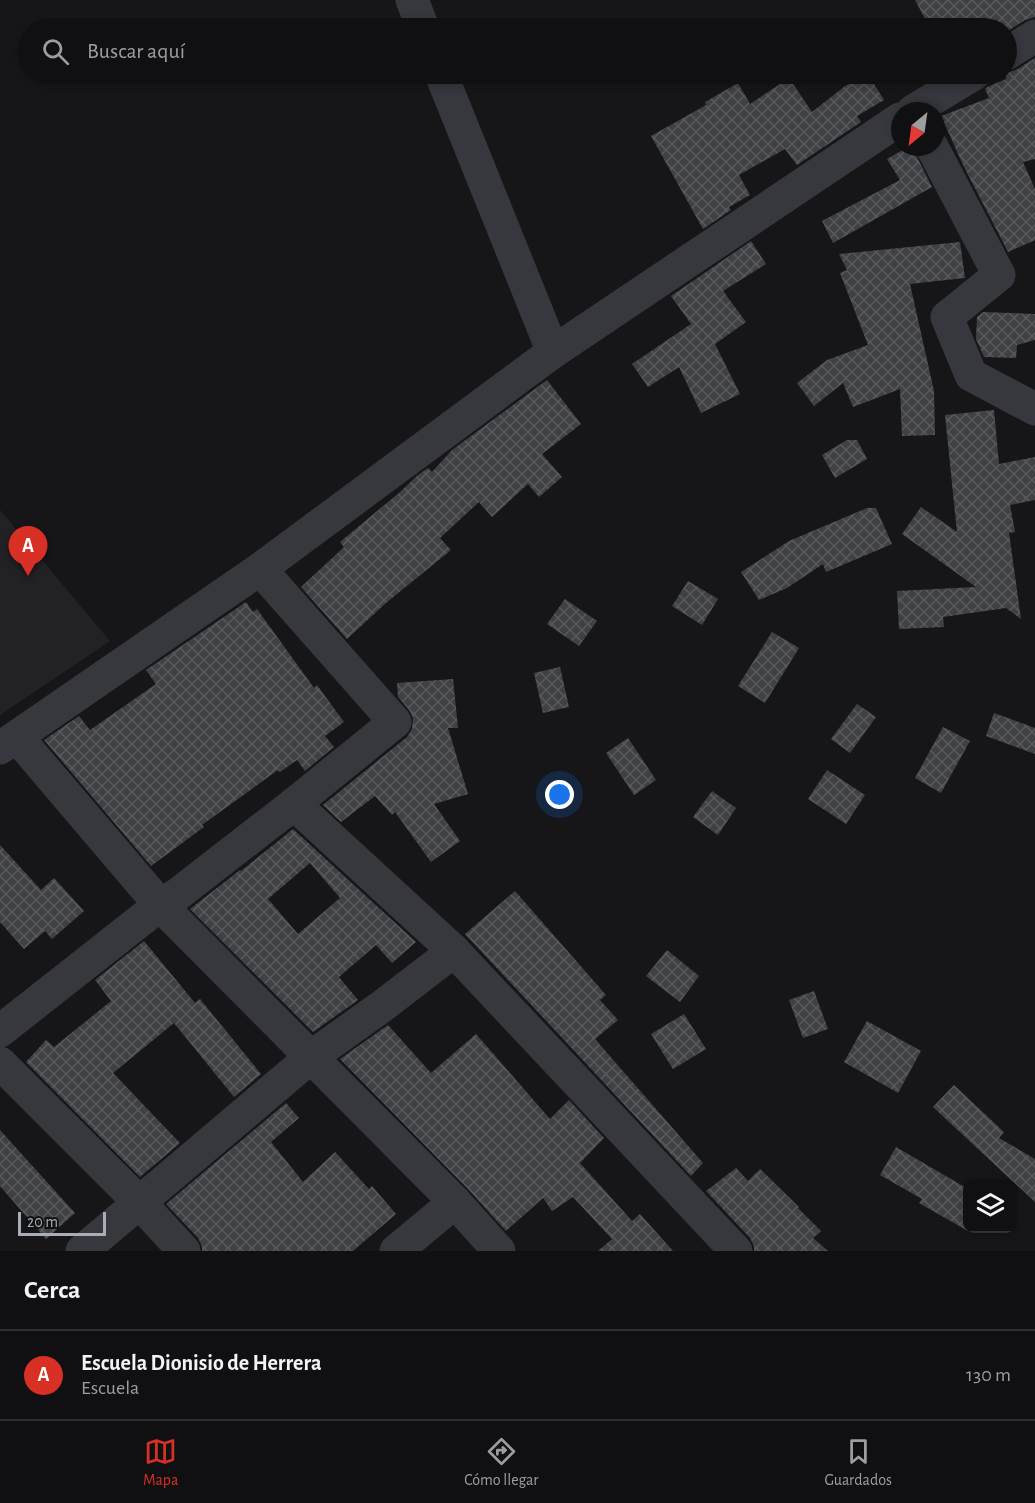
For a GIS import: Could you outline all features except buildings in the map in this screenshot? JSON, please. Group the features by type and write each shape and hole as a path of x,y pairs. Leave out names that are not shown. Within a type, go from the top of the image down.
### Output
{"street":[{"path":"412,0 419,18"},
{"path":"1017,47 1035,36"},
{"path":"445,84 554,352"},
{"path":"928,102 958,84"},
{"path":"500,1251 455,1202 160,905 9,743 260,570 554,352 891,125"},
{"path":"937,156 999,275 947,317 971,375 1035,410"},
{"path":"0,1031 160,905 178,894 294,804 395,722 260,570"},
{"path":"294,804 454,951 736,1251"},
{"path":"82,1251 311,1057 454,951"},
{"path":"0,1063 140,1203 184,1251"},
{"path":"396,1251 455,1202"}],"shaded area":[{"path":"0,510 110,641 0,715"}],"place":[{"name":"Escuela Dionisio de Herrera","path":"28,576"}]}
